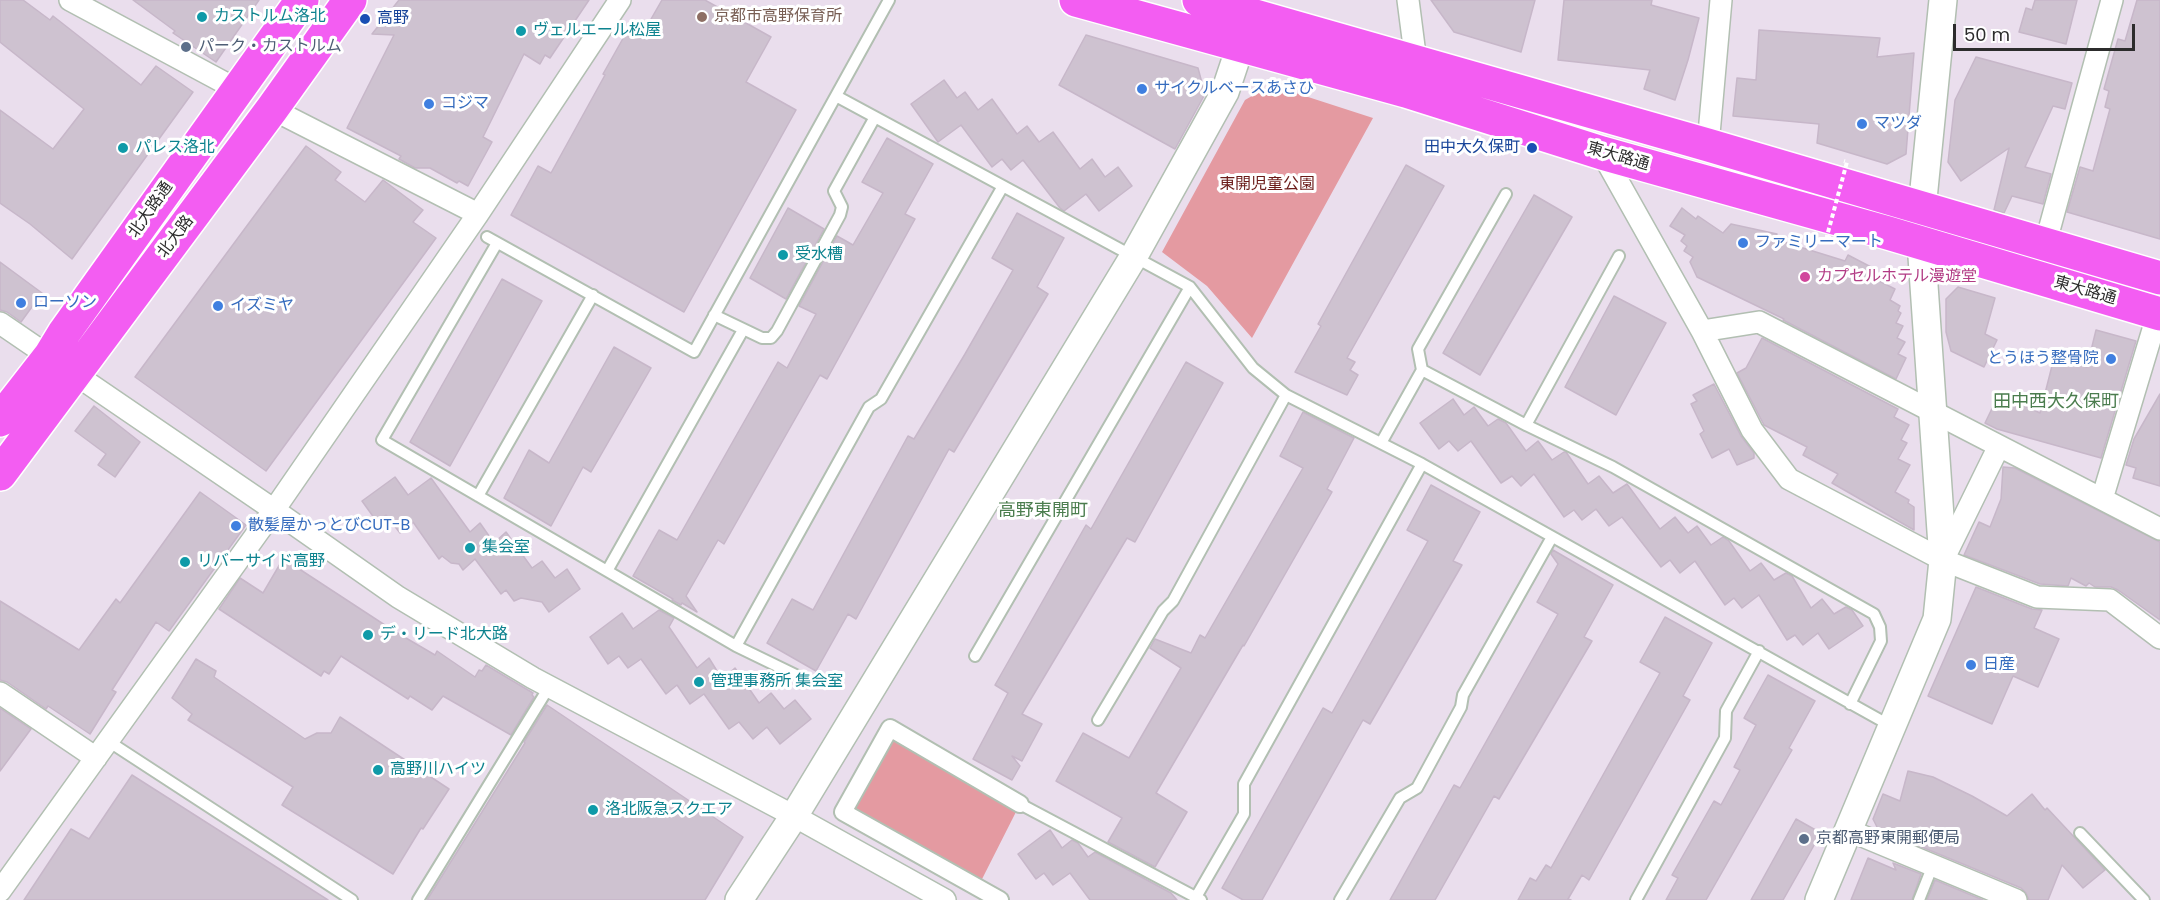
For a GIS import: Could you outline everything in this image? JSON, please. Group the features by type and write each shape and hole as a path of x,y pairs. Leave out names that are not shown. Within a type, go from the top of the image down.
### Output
{"main road":[{"name":"北大路通","path":"0,420 62,364 64,333 303,0"},
{"name":"北大路","path":"0,474 62,364 272,109 350,0"},
{"name":"東大路通","path":"1076,0 1241,46 1411,77 1708,145 2160,278"},
{"name":"東大路通","path":"1199,0 1250,15 1602,153 1921,242 2159,313"}],"street":[{"path":"70,0 238,90"},
{"path":"0,891 274,510 478,214 620,0"},
{"path":"1408,0 1411,77"},
{"path":"1708,145 1721,0"},
{"path":"1819,900 1937,619 1943,560 1921,242 1922,209 1943,0"},
{"path":"2045,245 2112,0"},
{"path":"739,900 794,816 1134,256 1226,92 1250,15"},
{"path":"272,109 478,214"},
{"path":"1602,153 1702,331 1752,430 1789,478 1943,560 2037,597 2110,600 2160,638"},
{"path":"2102,499 2159,313"},
{"path":"1702,331 1759,322 2160,529"},
{"path":"0,323 398,597 549,687 794,816 945,900"},
{"path":"1943,560 1999,446"},
{"path":"0,693 102,749"},
{"path":"1000,900 843,812 890,728 1020,804"},
{"path":"1848,830 2016,900"}],"lane":[{"path":"487,237 694,352 889,0"},
{"path":"836,96 1190,287 1253,368 1286,395 1422,464 1891,726"},
{"path":"714,315 762,338 771,338 777,331 840,215 842,207 834,191 875,117"},
{"path":"736,646 869,407 881,399 1003,186"},
{"path":"1381,443 1422,370 1418,349 1506,194"},
{"path":"497,243 382,440 736,646 806,680"},
{"path":"1526,425 1619,255"},
{"path":"975,656 1190,287"},
{"path":"478,496 593,296"},
{"path":"607,571 743,330"},
{"path":"1422,370 1526,425 1613,467 1874,614 1880,627 1881,641 1850,704"},
{"path":"1098,720 1163,611 1173,601 1286,395"},
{"path":"1020,804 1198,898 1244,814 1244,784 1422,464"},
{"path":"1340,900 1400,798 1418,788 1461,708 1463,695 1552,537"},
{"path":"1636,900 1725,738 1726,711 1759,651"},
{"path":"418,900 549,687"},
{"path":"102,749 352,900"},
{"path":"2080,833 2144,900"},
{"path":"1919,900 1933,865"}],"path":[{"path":"1830,238 1827,236 1847,162 1844,161"}],"green space":[{"name":"東開児童公園","path":"1271,85 1373,118 1252,338 1207,286 1162,252 1245,100"},
{"path":"890,728 1020,804 978,887 843,812"}],"building":[{"name":"パレス洛北","path":"0,0 23,0 50,20 53,16 141,85 156,66 193,92 72,259 30,224 0,203 0,110 53,149 84,109 0,42"},
{"name":"カストルム洛北","path":"133,0 259,0 216,62 173,33 175,31"},
{"path":"399,0 589,0 550,58 545,55 540,64 524,54 483,137 492,142 468,186 459,181 457,183 430,168 415,168 399,159 401,156 347,128 394,35 372,34"},
{"path":"662,0 705,0 771,37 746,82 796,110 684,312 511,215 538,166 551,173 630,26 643,33"},
{"path":"1431,0 1535,0 1521,52 1454,32"},
{"path":"1564,0 1652,0 1651,5 1699,18 1675,100 1644,89 1650,70 1558,60"},
{"path":"2035,0 2077,0 2066,44 2019,32 2026,8 2032,10"},
{"path":"2137,0 2160,0 2160,239 2067,212 2080,167 2093,171 2110,109 2105,107 2109,91 2104,89 2118,39 2125,41"},
{"path":"1759,30 1880,38 1877,57 1914,53 1906,154 1887,164 1817,143 1819,124 1733,116 1737,78 1756,80"},
{"path":"1086,35 1198,68 1205,94 1175,149 1059,85"},
{"path":"1976,57 2072,83 2065,109 2053,106 2025,167 2051,174 2043,204 2012,196 2004,213 1994,210 2009,148 1961,181 1948,162 1955,100"},
{"path":"944,80 957,98 965,92 978,110 992,99 1017,134 1027,126 1039,142 1053,132 1080,169 1092,159 1105,177 1118,167 1132,186 1099,211 1086,194 1064,211 1023,160 1011,170 1002,159 992,167 961,125 938,142 911,104"},
{"path":"887,138 933,164 905,214 915,219 827,379 820,375 724,544 718,540 686,596 697,612 633,576 659,530 677,540 778,362 787,368 816,314 799,306 837,236 853,245 883,193 862,182"},
{"path":"306,146 341,172 335,180 365,202 383,180 423,210 413,222 436,238 266,471 135,377"},
{"path":"1406,165 1444,186 1347,358 1355,362 1350,370 1358,375 1347,395 1295,372 1321,326 1318,324"},
{"path":"1534,195 1572,217 1480,375 1443,353"},
{"name":"受水槽","path":"788,208 824,229 786,299 750,278"},
{"path":"1682,208 1696,219 1698,216 1723,233 1731,224 1777,234 1774,239 1845,261 1848,255 1871,267 1867,275 1895,289 1890,300 1900,306 1898,311 1901,313 1896,323 1903,326 1897,338 1905,342 1898,354 1906,358 1896,379 1784,319 1697,277 1690,262 1693,257 1684,251 1687,246 1681,241 1685,235 1670,226"},
{"path":"1017,213 1064,238 1037,287 1048,294 954,452 949,449 856,619 848,614 816,671 767,643 792,599 813,610 908,436 914,439 965,354 1013,270 992,258"},
{"path":"0,262 42,293 21,322 0,310"},
{"path":"502,279 542,301 450,466 410,442"},
{"path":"1958,287 1995,298 1985,334 1997,340 1984,367 1951,351 1946,332 1946,299"},
{"path":"1614,296 1666,323 1616,415 1565,387"},
{"path":"2096,330 2136,341 2101,458 1997,429 1985,423 1999,394 2040,413 2054,358 2087,367"},
{"path":"1762,338 1898,409 1894,417 1909,425 1901,440 1907,443 1898,459 1910,465 1895,492 1909,500 1908,503 1914,507 1914,530 1832,483 1838,474 1803,455 1807,447 1764,425 1737,373 1746,368"},
{"path":"614,347 651,368 591,472 583,467 551,526 504,498 529,450 549,463"},
{"path":"1186,362 1223,383 1135,542 1127,538 1022,714 1042,724 1022,761 1012,756 1020,766 1012,780 973,759 1008,693 995,685 1086,525 1091,529"},
{"path":"1714,384 1741,436 1754,453 1754,458 1737,465 1729,449 1712,458 1700,434 1704,431 1691,404 1697,401 1693,395"},
{"path":"2160,394 2160,486 2133,478 2136,468 2126,465 2134,439"},
{"path":"1453,399 1464,415 1474,407 1488,426 1498,419 1506,423 1526,451 1538,441 1552,460 1566,452 1588,484 1599,476 1613,493 1627,484 1660,529 1675,517 1688,533 1697,526 1711,545 1723,537 1729,541 1750,571 1761,563 1774,580 1786,573 1792,576 1811,608 1822,599 1834,614 1846,607 1852,610 1863,626 1829,649 1818,633 1803,645 1795,635 1787,640 1759,595 1742,608 1734,598 1725,605 1695,561 1680,573 1670,560 1661,567 1622,517 1609,526 1596,509 1582,520 1574,510 1564,517 1534,474 1521,486 1512,476 1501,483 1471,441 1458,451 1449,441 1439,449 1420,423"},
{"path":"94,406 140,442 115,477 98,465 106,454 75,431"},
{"path":"1303,412 1354,438 1327,489 1332,492 1156,793 1187,812 1155,867 1108,842 1122,818 1056,781 1083,733 1129,758 1181,668 1150,648 1155,639 1191,653 1200,635 1205,638 1303,468 1280,456"},
{"path":"2003,467 2015,468 2160,542 2160,620 2111,587 2095,587 2089,583 2086,586 2071,578 2068,586 2040,584 1964,555 1979,522 1990,527 2001,499"},
{"path":"395,477 408,495 431,478 470,532 480,523 494,543 506,532 532,568 542,561 555,578 567,569 580,589 549,612 542,602 521,598 514,601 506,590 501,594 475,559 463,570 459,564 451,563 442,556 439,559 413,522 400,533 386,515 377,522 362,501"},
{"path":"1431,485 1480,512 1453,561 1462,565 1370,724 1363,720 1262,900 1243,900 1222,888 1323,708 1332,713 1428,541 1407,530"},
{"path":"200,492 246,525 169,631 156,622 112,690 116,692 90,734 48,706 46,709 7,682 0,680 0,601 79,650 116,599 120,603"},
{"path":"1553,550 1613,585 1584,637 1592,641 1499,799 1494,796 1435,900 1390,900 1454,785 1460,788 1558,614 1537,602 1558,564 1551,554"},
{"name":"デ・リード北大路","path":"287,561 394,631 435,655 437,651 475,677 486,665 533,693 534,697 511,735 443,696 432,710 410,696 408,699 341,656 329,674 324,671 321,676 219,609 240,578 263,593 280,564 284,566"},
{"path":"1976,587 2032,609 2042,610 2034,628 2059,639 2038,687 2013,676 1992,724 1928,696"},
{"path":"659,610 674,618 669,627 697,668 709,658 722,679 735,668 759,703 771,693 784,709 795,700 811,719 780,744 767,727 753,739 739,722 729,729 704,694 690,704 677,685 666,694 641,659 628,668 619,656 608,664 590,637 622,613 633,629"},
{"path":"1665,617 1712,643 1683,696 1690,700 1589,880 1582,875 1568,899 1571,900 1518,900 1530,878 1536,881 1546,865 1551,868 1660,673 1640,662"},
{"name":"高野川ハイツ","path":"196,659 216,671 214,677 305,739 317,733 331,733 340,717 449,789 423,829 421,828 393,874 282,805 293,787 188,720 192,714 172,698"},
{"path":"1768,675 1815,701 1789,748 1792,750 1706,900 1666,900 1678,878 1672,875 1714,801 1721,805 1740,770 1734,767 1756,725 1744,718"},
{"name":"洛北阪急スクエア","path":"547,705 743,837 705,900 427,900"},
{"path":"0,708 31,729 0,771"},
{"path":"1908,771 1933,777 2007,816 2032,794 2105,870 2083,888 2062,865 2048,900 2029,900 2021,888 1878,829 1873,819 1883,794 1900,801"},
{"path":"132,775 328,900 24,900 71,829 89,839"},
{"path":"1796,819 1821,833 1783,900 1751,900"},
{"path":"1050,830 1062,848 1072,840 1078,843 1088,857 1095,852 1171,893 1177,900 1090,900 1070,873 1053,885 1044,873 1036,879 1018,854"},
{"path":"1868,858 1896,870 1893,863 1921,874 1912,900 1851,900"},
{"path":"1935,880 1983,900 1927,900"}],"place":[{"name":"カストルム洛北","path":"202,17"},
{"name":"京都市高野保育所","path":"702,17"},
{"name":"高野","path":"365,19"},
{"name":"ヴェルエール松屋","path":"521,31"},
{"name":"パーク・カストルム","path":"186,47"},
{"name":"サイクルベースあさひ","path":"1142,89"},
{"name":"コジマ","path":"429,104"},
{"name":"マツダ","path":"1862,124"},
{"name":"パレス洛北","path":"123,148"},
{"name":"田中大久保町","path":"1532,148"},
{"name":"ファミリーマート","path":"1743,243"},
{"name":"受水槽","path":"783,255"},
{"name":"カプセルホテル漫遊堂","path":"1805,277"},
{"name":"ローソン","path":"21,303"},
{"name":"イズミヤ","path":"218,306"},
{"name":"とうほう整骨院","path":"2111,359"},
{"name":"散髪屋かっとびCUT-B","path":"236,526"},
{"name":"集会室","path":"470,548"},
{"name":"リバーサイド高野","path":"185,562"},
{"name":"デ・リード北大路","path":"368,635"},
{"name":"日産","path":"1971,665"},
{"name":"管理事務所 集会室","path":"699,682"},
{"name":"高野川ハイツ","path":"378,770"},
{"name":"洛北阪急スクエア","path":"593,810"},
{"name":"京都高野東開郵便局","path":"1804,839"}],"district":[{"name":"田中西大久保町","path":"2056,402"},
{"name":"高野東開町","path":"1043,511"}]}
